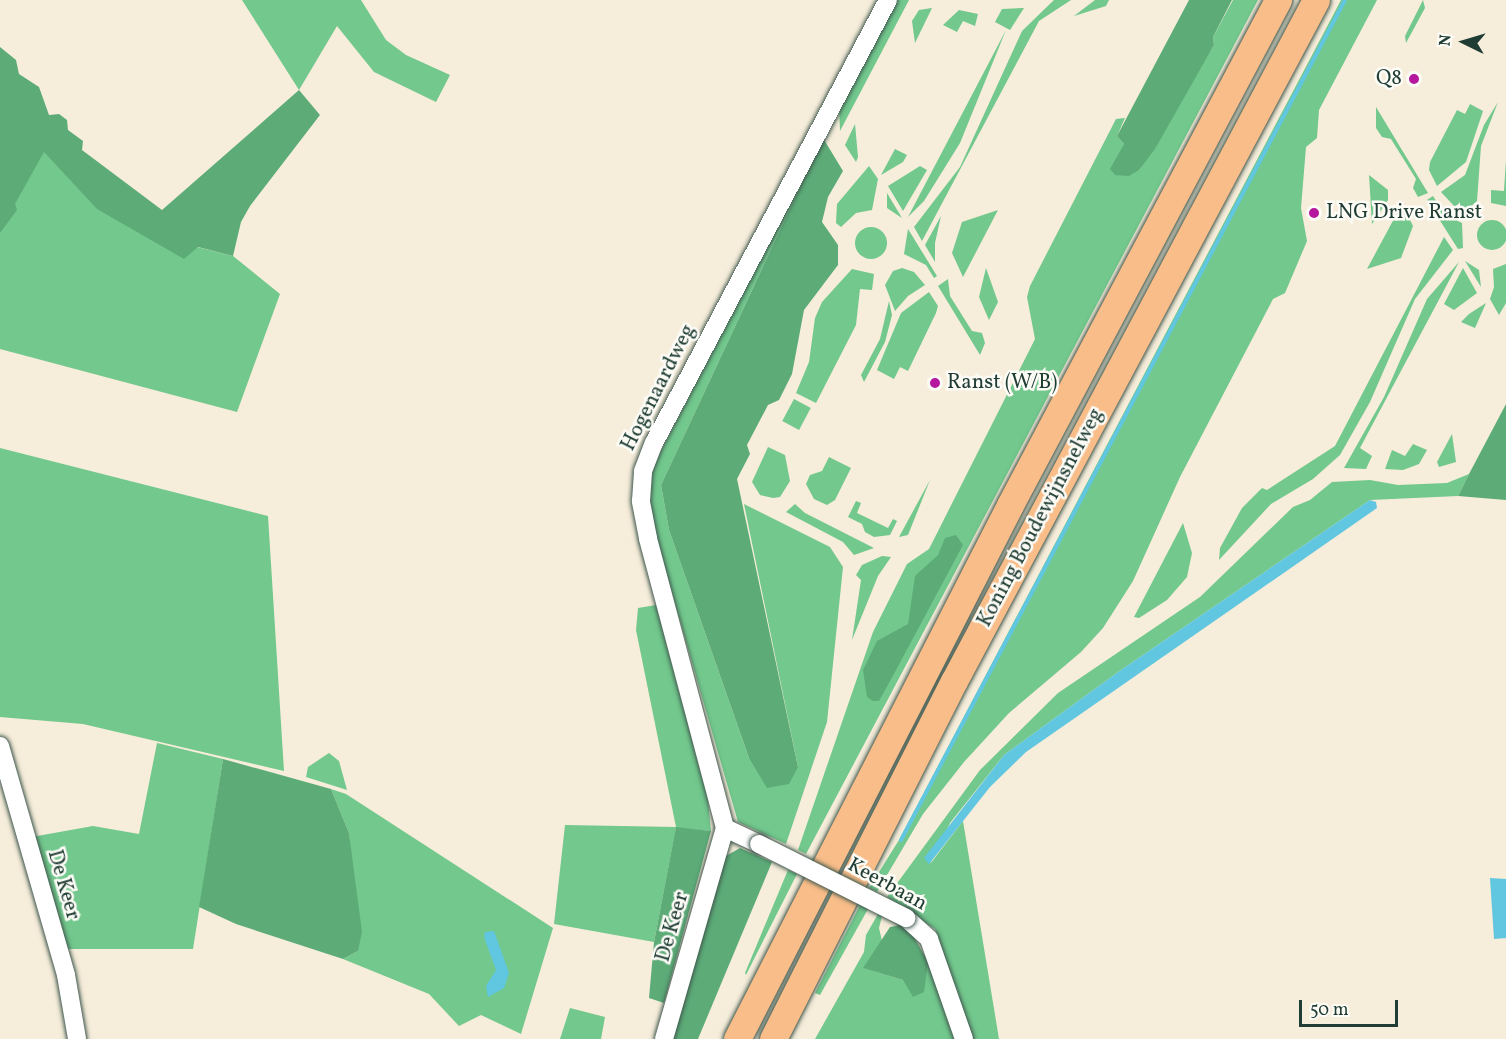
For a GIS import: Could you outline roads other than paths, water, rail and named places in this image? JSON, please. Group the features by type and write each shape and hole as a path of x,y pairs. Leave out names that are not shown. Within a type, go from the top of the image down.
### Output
{"highway":[{"name":"Koning Boudewijnsnelweg","path":"736,1039 1005,515 1278,0"},
{"name":"Koning Boudewijnsnelweg","path":"774,1039 917,752 1316,0"}],"street":[{"name":"Hogenaardweg","path":"725,828 648,538 640,501 643,471 654,442 888,0"},
{"name":"De Keer","path":"0,746 66,975 77,1039"},
{"name":"Keerbaan","path":"725,828 906,918 929,939 964,1039"},
{"name":"De Keer","path":"664,1039 725,828"}],"water":[{"path":"1370,500 1376,502 1377,508 1026,752 990,787 929,864 924,858 1004,755 1121,670"},
{"path":"1490,878 1506,879 1506,938 1494,939"},
{"path":"494,931 509,973 504,988 488,997 486,986 496,970 484,937 485,932"}],"waterway":[{"path":"901,840 1345,0"}],"place":[{"name":"Q8","path":"1414,79"},
{"name":"LNG Drive Ranst","path":"1314,213"},
{"name":"Ranst (W/B)","path":"935,383"}]}
